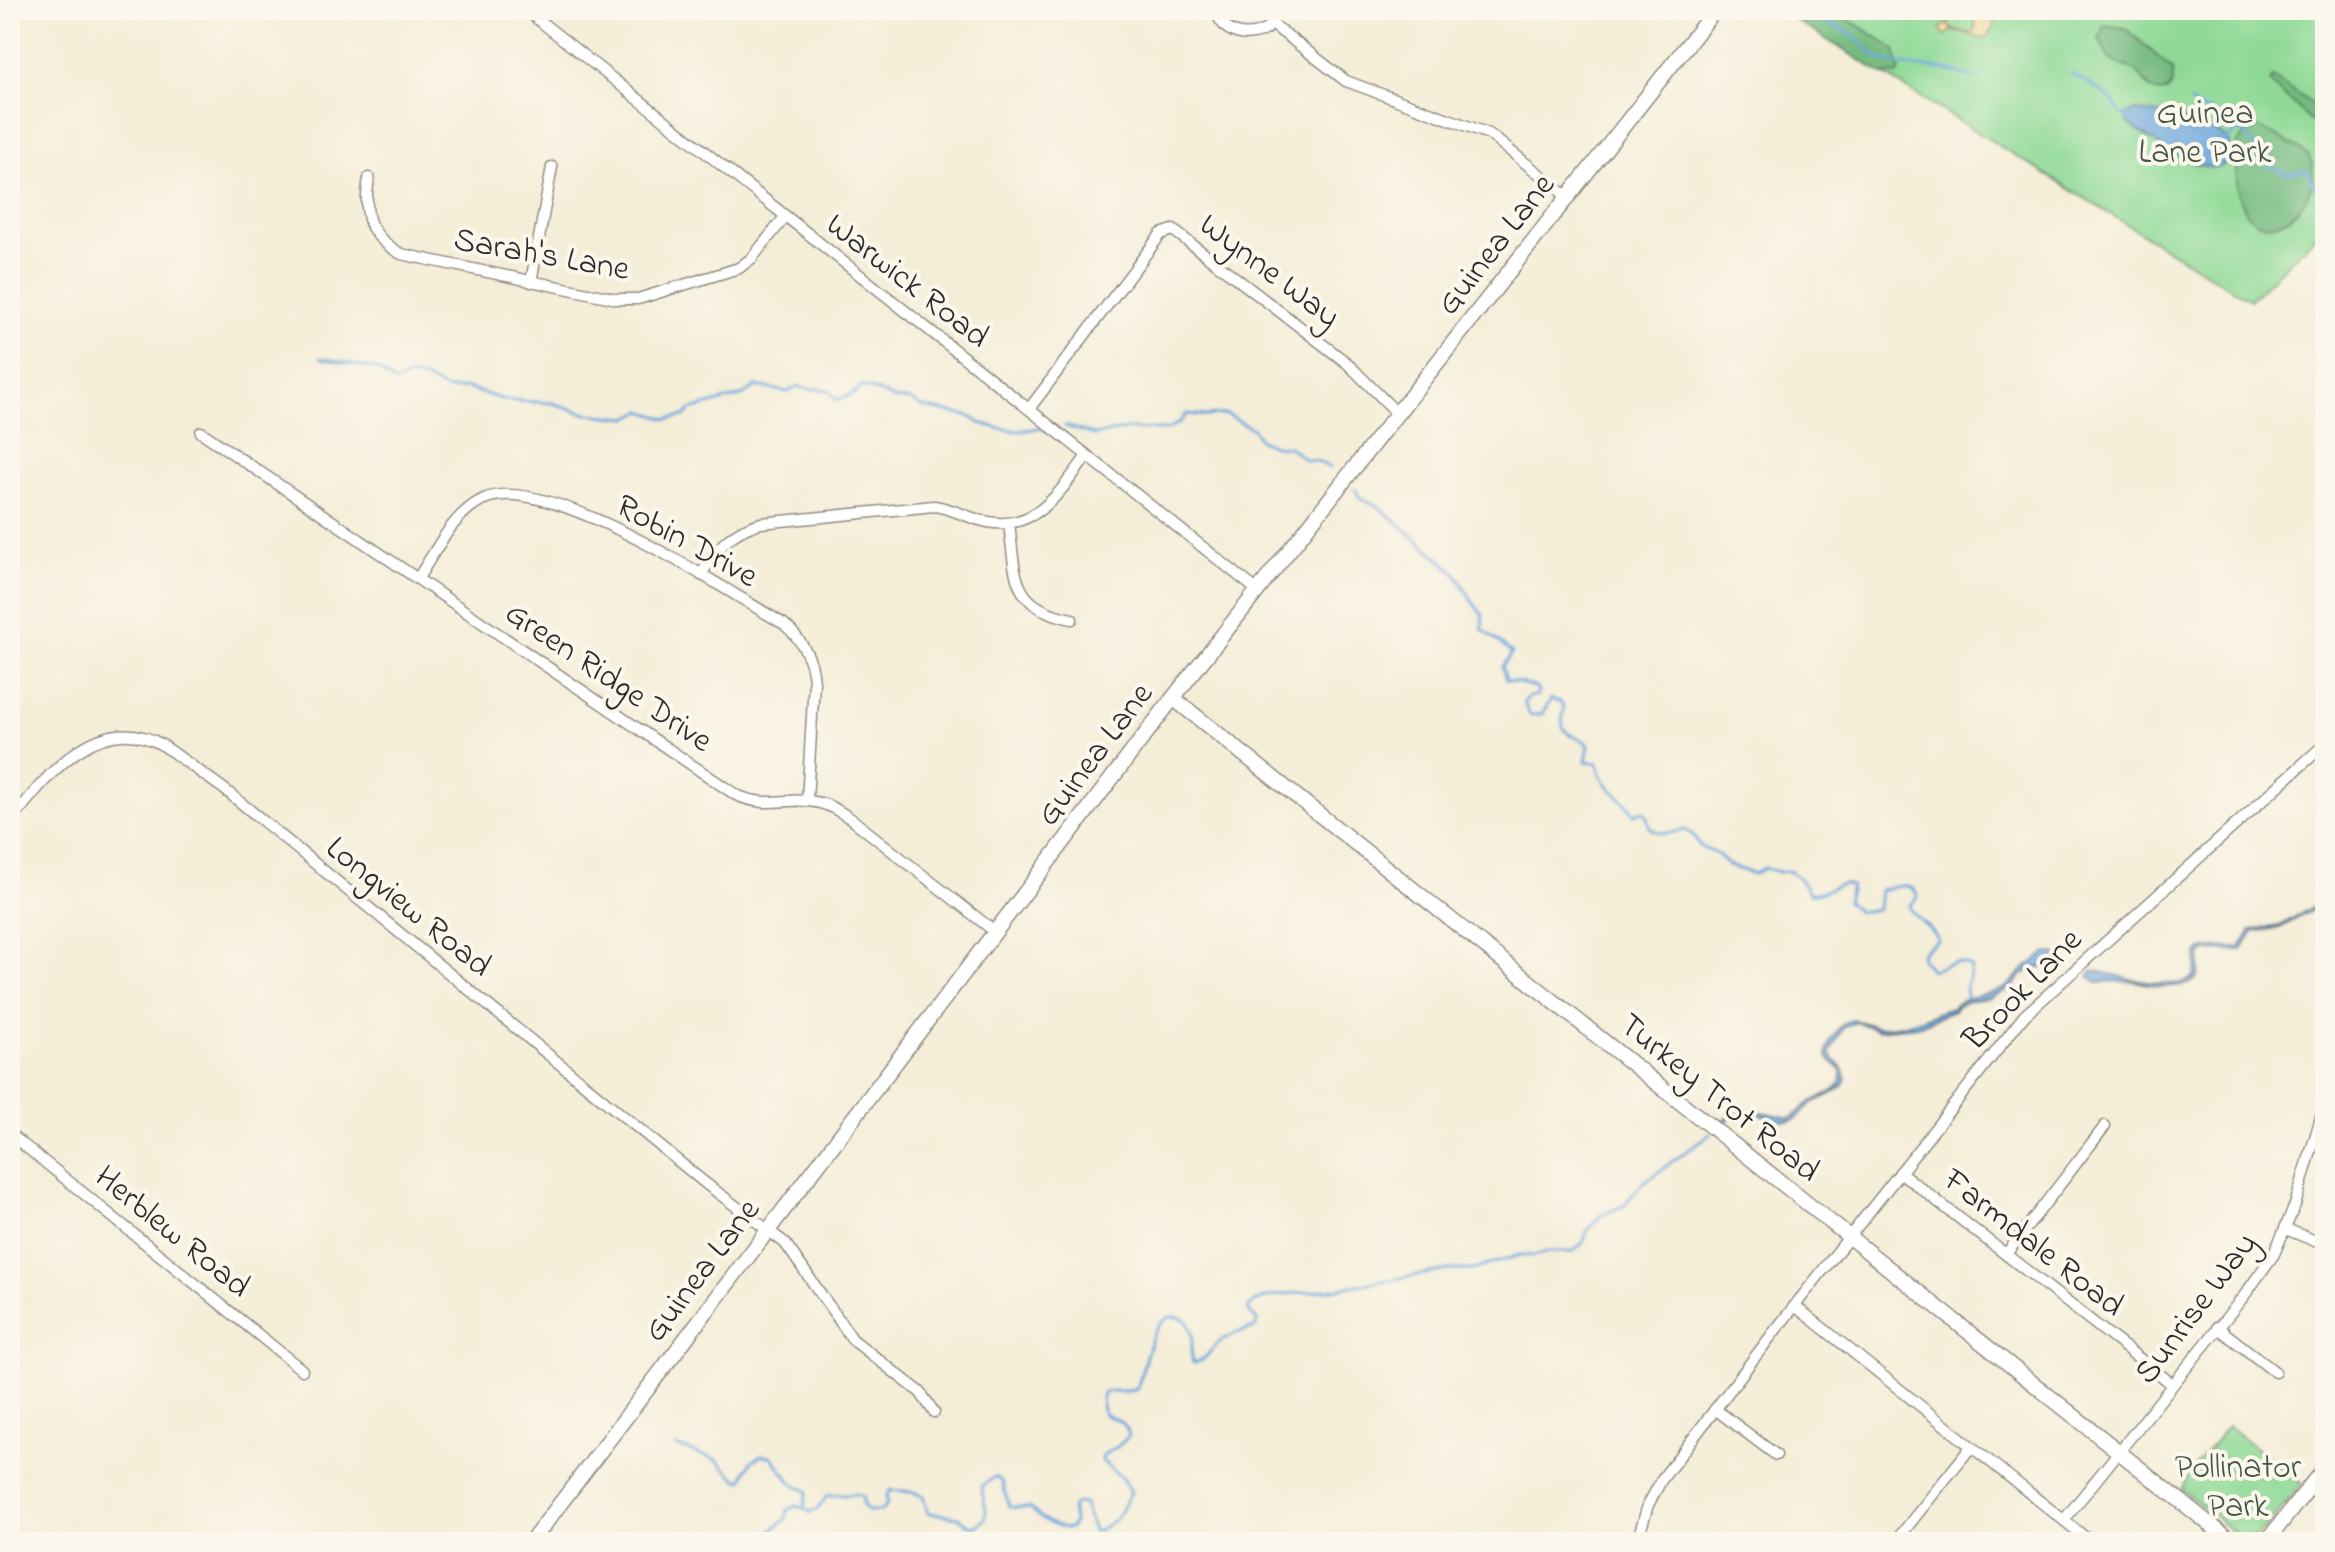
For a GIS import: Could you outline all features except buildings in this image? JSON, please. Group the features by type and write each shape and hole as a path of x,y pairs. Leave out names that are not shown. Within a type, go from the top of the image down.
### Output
{"street":[{"name":"Warwick Road","path":"526,10 1258,591"},
{"path":"1216,10 1226,28 1236,34 1257,34 1272,24 1278,10"},
{"name":"Guinea Lane","path":"531,1542 1173,698 1715,10"},
{"path":"1272,24 1346,81 1489,134 1568,197"},
{"path":"531,282 552,167"},
{"name":"Sarah's Lane","path":"369,178 366,212 373,230 389,247 408,256 617,299 638,299 739,268 752,258 785,217"},
{"name":"Wynne Way","path":"1029,409 1161,234 1173,230 1347,363 1398,414"},
{"name":"Green Ridge Drive","path":"201,432 736,795 763,804 807,801 830,806 850,818 994,931"},
{"path":"701,575 727,539 761,523 934,506 989,522 1009,523 1037,514 1048,506 1087,456"},
{"name":"Robin Drive","path":"418,578 459,517 482,499 508,493 532,496 630,533 784,624 807,652 814,682 807,801"},
{"path":"1009,523 1015,570 1025,596 1048,614 1072,619"},
{"name":"Turkey Trot Road","path":"1173,698 2232,1542"},
{"name":"Longview Road","path":"10,822 51,772 77,750 113,737 155,740 224,789 793,1252 853,1340 920,1392 934,1412"},
{"name":"Brook Lane","path":"1637,1542 1657,1487 1795,1306 2033,1006 2325,744"},
{"name":"Sunrise Way","path":"2064,1520 2262,1272 2286,1229 2325,1104"},
{"path":"2007,1253 2105,1126"},
{"name":"Herblew Road","path":"10,1134 302,1370"},
{"name":"Farmdale Road","path":"1900,1172 2172,1384"},
{"path":"2286,1229 2325,1245"},
{"path":"1795,1306 2091,1542"},
{"path":"2217,1327 2275,1372"},
{"path":"1715,1409 1776,1455"},
{"path":"1895,1542 1971,1447"},
{"path":"2266,1542 2325,1467"}],"green space":[{"name":"Guinea Lane Park","path":"1779,10 2325,10 2325,227 2250,300"},
{"path":"1779,10 1818,12 1848,20 1895,50 1900,71 1897,75 1883,74"},
{"path":"2104,25 2125,28 2172,69 2170,88 2159,93 2151,89 2136,71 2110,60 2099,39"},
{"path":"2273,77 2325,113 2325,131 2275,88 2270,82"},
{"path":"2253,127 2259,127 2308,155 2313,174 2309,193 2298,209 2284,220 2268,225 2253,219 2241,201 2236,169 2238,145 2243,135"},
{"name":"Pollinator Park","path":"2228,1426 2302,1484 2255,1537 2237,1535 2181,1489 2193,1468"}],"sand":[{"path":"1950,10 1948,25 1951,29 1970,33 1975,30 1976,10 1994,10 1994,26 1986,38 1951,31 1945,36 1940,27 1947,25"}],"water":[{"path":"2136,111 2172,117 2212,130 2230,142 2228,159 2219,167 2205,166 2169,151 2127,122 2126,115"},
{"path":"2325,900 2325,903 2280,928 2253,932 2242,950 2207,951 2201,954 2199,973 2195,980 2186,985 2163,987 2132,981 2097,982 2089,976 2092,970 2160,983 2185,982 2195,974 2198,952 2206,948 2240,947 2251,930 2279,926"},
{"path":"2046,953 2054,953 2059,958 2055,966 2033,968 2021,976 2012,988 1990,998 1967,1001 1954,1011 1918,1026 1878,1030 1856,1022 1843,1028 1830,1052 1844,1072 1844,1084 1810,1106 1797,1119 1785,1121 1745,1114 1721,1123 1746,1111 1791,1118 1809,1103 1838,1087 1841,1072 1827,1052 1835,1033 1846,1022 1855,1020 1881,1027 1918,1020 1952,1008 1970,997 2006,987"}],"waterway":[{"path":"1803,10 1817,21 1846,31 1879,58 1976,78"},
{"path":"2071,74 2101,91 2127,117"},
{"path":"2190,102 2241,129 2266,164 2286,174 2307,170 2314,186 2324,190"},
{"path":"2227,139 2241,129"},
{"path":"321,358 377,369 395,383 410,376 423,378 448,390 467,388 504,400 553,403 587,414 628,418 642,411 667,419 685,416 690,410 744,395 756,386 788,392 798,386 826,390 837,400 855,393 860,387 866,387 895,399 969,416 998,428 1018,431 1040,428 1054,435"},
{"path":"1065,426 1095,435 1129,429 1166,430 1187,414 1226,414 1253,429 1260,440 1274,446 1289,447 1306,460 1317,461 1330,468"},
{"path":"1355,489 1361,499 1378,506 1455,572 1483,615 1482,629 1512,653 1502,667 1506,680 1535,687 1538,691 1524,703 1530,715 1542,714 1551,699 1561,702 1565,731 1589,745 1586,761 1598,763 1607,784 1634,814 1643,811 1646,814 1650,828 1663,833 1685,830 1701,847 1717,854 1730,866 1755,874 1764,868 1789,871 1799,878 1809,893 1822,892 1842,884 1851,886 1847,901 1858,912 1878,909 1880,890 1901,886 1911,888 1918,896 1909,906 1938,940 1922,952 1921,958 1931,970 1956,963 1971,967 1967,998"},
{"path":"676,1446 717,1460 742,1481 751,1462 761,1455 771,1456 791,1482 807,1491 804,1508 810,1512 818,1509 827,1496 857,1494 863,1497 863,1505 868,1511 881,1511 887,1504 886,1496 890,1490 923,1496 928,1513 958,1517 969,1525 977,1526 985,1519 986,1510 981,1486 995,1477 1002,1481 1009,1507 1029,1508 1052,1524 1070,1528 1074,1522 1072,1508 1077,1503 1084,1504 1093,1531 1098,1531 1116,1519 1131,1492 1122,1478 1102,1461 1103,1455 1129,1436 1123,1424 1104,1414 1102,1396 1109,1391 1137,1389 1151,1340 1165,1320 1174,1317 1186,1320 1192,1338 1193,1363 1205,1358 1227,1337 1255,1328 1258,1321 1249,1312 1249,1307 1256,1301 1277,1295 1328,1290 1448,1270 1472,1270 1520,1255 1572,1252 1583,1243 1587,1232 1602,1214 1622,1207 1643,1183 1710,1134"},
{"path":"758,1542 786,1519 788,1510 795,1506 804,1508"}]}
